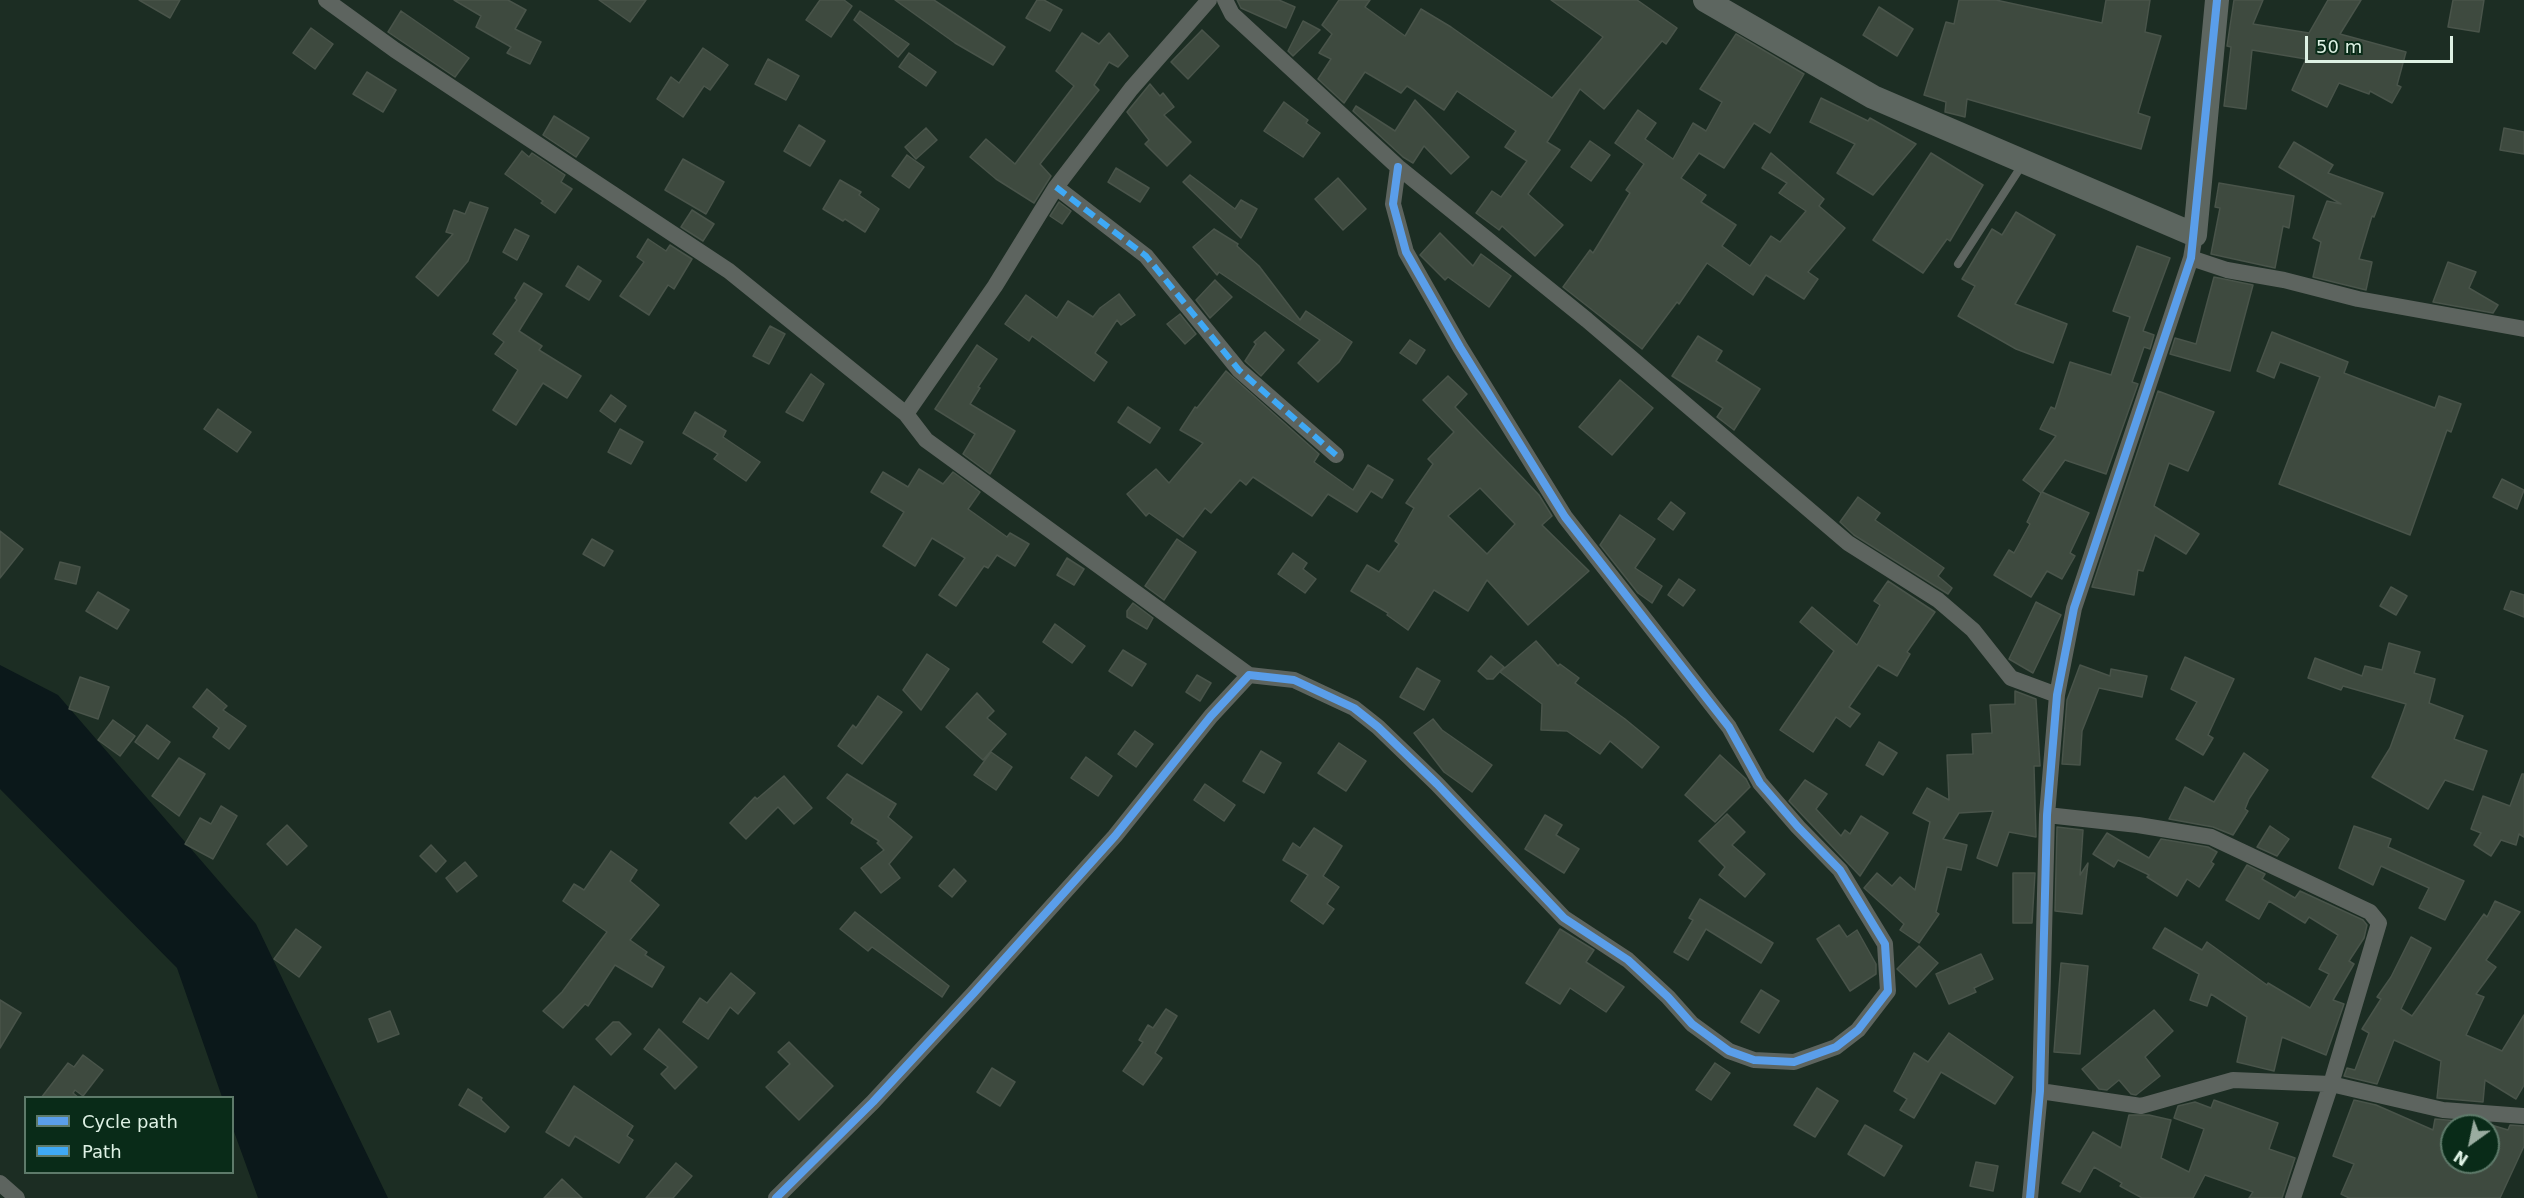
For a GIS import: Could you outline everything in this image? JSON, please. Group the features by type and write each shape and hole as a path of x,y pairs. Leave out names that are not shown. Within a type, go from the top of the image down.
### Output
{"street":[{"path":"326,0 395,50 729,271 906,414 926,440 1249,675 1294,680 1354,708 1437,784 1564,918 1628,960 1668,997 1692,1024 1729,1051 1754,1060 1794,1062 1836,1047 1858,1030 1888,991 1885,944 1840,870 1760,783 1728,727 1565,517 1460,347 1406,252 1394,204 1398,167"},
{"path":"906,414 995,286 1056,187 1131,89 1209,0"},
{"path":"1225,0 1232,14 1398,167 1587,320 1848,543 1938,600 1972,630 2011,678 2057,695"},
{"path":"1705,0 1873,97 2024,162 2193,247 2227,270 2284,280 2358,299 2524,329"},
{"path":"2030,1198 2040,1091 2047,815 2057,695 2074,608 2193,247 2217,0"},
{"path":"1056,187 1146,256 1239,370 1336,455"},
{"path":"776,1198 873,1102 973,994 1115,836 1211,716 1249,675"},
{"path":"2047,815 2138,825 2211,837 2370,912 2379,923 2331,1084 2293,1198"},
{"path":"2040,1091 2141,1106 2233,1080 2331,1084 2443,1110 2524,1116"},
{"path":"0,1183 17,1198"}],"lane":[{"path":"1958,264 2024,162"}],"shaded area":[{"path":"0,665 58,695 256,924 388,1198 258,1198 234,1132 234,1096 222,1096 177,968 0,789"}],"building":[{"path":"139,0 180,0 170,18"},
{"path":"454,0 508,0 526,10 515,29 541,42 530,64 507,53 511,47 476,27 481,16"},
{"path":"599,0 646,0 630,22"},
{"path":"820,0 844,0 852,6 831,37 806,20"},
{"path":"895,0 934,0 1005,47 993,65 955,43"},
{"path":"1037,0 1044,0 1062,10 1050,31 1026,18"},
{"path":"1237,0 1279,0 1295,7 1286,28 1241,8"},
{"path":"1339,0 1370,0 1365,7 1405,36 1421,9 1451,27 1552,98 1603,37 1551,0 1637,0 1677,28 1666,44 1662,41 1604,109 1580,89 1547,142 1560,150 1528,194 1563,225 1535,256 1502,226 1499,230 1476,213 1492,191 1501,197 1527,161 1505,147 1516,131 1457,91 1444,110 1407,86 1401,93 1365,72 1344,103 1318,79 1331,59 1319,53 1332,34 1322,25"},
{"path":"1959,0 1996,0 2102,23 2106,0 2150,0 2145,32 2161,36 2138,113 2150,117 2141,149 1967,99 1965,117 1945,112 1946,102 1924,95 1946,22 1954,24"},
{"path":"2234,0 2263,0 2253,24 2309,33 2328,0 2361,0 2340,34 2406,52 2397,85 2401,87 2392,103 2370,91 2369,94 2339,83 2327,107 2292,90 2306,59 2252,50 2246,109 2224,106 2231,47 2227,46"},
{"path":"2453,0 2484,0 2479,32 2448,27"},
{"path":"1879,7 1913,29 1897,56 1863,35"},
{"path":"401,11 469,58 455,77 388,32"},
{"path":"860,11 909,44 898,57 854,20"},
{"path":"1303,21 1320,30 1293,56 1288,51"},
{"path":"311,28 333,44 315,69 293,53"},
{"path":"1202,30 1219,46 1188,79 1171,62"},
{"path":"1082,33 1099,44 1109,33 1128,56 1118,67 1109,62 1094,85 1099,90 1040,164 1051,176 1034,203 996,179 970,157 986,139 1015,164 1074,86 1056,71"},
{"path":"1736,34 1804,74 1770,133 1754,123 1724,168 1699,153 1681,178 1706,195 1701,202 1736,225 1722,246 1750,266 1771,236 1780,242 1806,211 1779,193 1787,183 1762,168 1771,153 1824,199 1819,206 1845,228 1808,272 1818,279 1804,299 1766,275 1753,295 1707,263 1679,304 1677,302 1642,349 1563,287 1590,250 1593,253 1630,193 1626,190 1644,164 1615,143 1638,110 1656,123 1645,139 1673,159 1693,123 1706,131 1722,102 1700,89"},
{"path":"703,48 728,65 710,90 704,86 683,117 657,99 671,77 679,83"},
{"path":"909,53 936,72 926,86 899,67"},
{"path":"768,59 799,76 786,100 755,84"},
{"path":"367,72 396,90 383,112 353,94"},
{"path":"1150,84 1160,96 1163,93 1174,107 1164,115 1191,142 1167,166 1145,144 1149,140 1127,112"},
{"path":"1821,98 1868,121 1870,118 1916,144 1873,195 1837,173 1855,144 1810,122"},
{"path":"1415,100 1469,157 1451,174 1424,146 1413,163 1403,157 1353,111 1356,106 1395,131"},
{"path":"1284,102 1308,120 1306,123 1320,133 1303,157 1264,131"},
{"path":"554,116 589,138 576,157 543,135"},
{"path":"799,125 825,141 810,166 784,151"},
{"path":"926,128 937,140 916,159 905,147"},
{"path":"2504,128 2524,132 2524,154 2500,150"},
{"path":"1590,141 1610,155 1591,181 1571,167"},
{"path":"2294,142 2333,165 2328,173 2383,193 2374,217 2372,216 2359,259 2372,262 2366,290 2313,277 2321,242 2313,238 2327,201 2341,204 2279,167"},
{"path":"522,151 529,157 532,153 565,175 561,182 572,189 555,213 541,203 543,201 505,174"},
{"path":"1931,153 1983,185 1950,241 1947,239 1923,273 1873,240"},
{"path":"907,155 924,167 909,188 892,176"},
{"path":"683,159 724,182 706,214 665,190"},
{"path":"1116,168 1149,188 1140,202 1108,182"},
{"path":"1190,175 1235,209 1241,200 1257,209 1241,238 1183,182"},
{"path":"1338,178 1366,209 1343,230 1315,199"},
{"path":"840,180 861,192 859,195 879,209 865,232 823,209"},
{"path":"2219,183 2294,196 2289,228 2283,226 2275,268 2211,254 2220,208 2215,207"},
{"path":"470,202 488,208 468,261 438,296 416,277 453,234 446,232 454,210 465,214"},
{"path":"1059,202 1071,211 1062,224 1050,216"},
{"path":"692,210 714,224 703,241 681,227"},
{"path":"2016,212 2055,235 2015,304 2067,324 2053,363 2016,349 1958,316 1975,286 1962,279 1992,229 2002,235"},
{"path":"515,229 529,236 517,260 503,252"},
{"path":"1214,229 1238,244 1237,246 1259,266 1300,320 1306,311 1352,342 1339,362 1318,382 1298,363 1320,340 1219,272 1217,275 1193,247"},
{"path":"1440,233 1473,266 1481,254 1511,276 1489,307 1448,277 1445,280 1420,255"},
{"path":"648,239 666,251 670,245 692,259 674,289 668,285 649,315 620,296 644,262 637,257"},
{"path":"2137,246 2170,258 2143,331 2154,335 2150,349 2144,347 2132,382 2138,384 2106,474 2065,460 2042,492 2089,513 2070,553 2075,556 2062,579 2047,571 2031,597 1994,575 2009,550 2014,553 2030,524 2027,522 2041,493 2023,480 2056,436 2040,429 2051,407 2055,409 2070,362 2111,375 2130,317 2113,311"},
{"path":"2448,262 2476,272 2469,288 2498,305 2493,313 2433,302"},
{"path":"578,266 601,281 589,300 566,286"},
{"path":"2214,277 2253,285 2230,371 2170,354 2175,338 2196,344"},
{"path":"1215,280 1232,297 1210,318 1196,300"},
{"path":"524,283 542,294 519,331 542,346 539,350 581,376 567,398 543,383 516,425 493,410 518,370 495,354 504,342 493,334 517,300 515,298"},
{"path":"1119,294 1135,315 1121,325 1117,320 1095,353 1107,362 1094,381 1032,336 1029,341 1005,324 1026,295 1057,318 1068,301 1093,317 1100,308"},
{"path":"1180,314 1196,334 1185,344 1167,324"},
{"path":"770,326 785,334 769,364 753,356"},
{"path":"1265,332 1284,350 1261,376 1245,361 1256,344 1254,342"},
{"path":"2272,332 2348,362 2344,373 2435,408 2439,396 2461,404 2451,432 2447,430 2410,535 2279,484 2320,377 2280,362 2274,378 2257,371"},
{"path":"1698,336 1722,351 1716,361 1760,389 1734,430 1717,417 1723,408 1672,376"},
{"path":"1410,340 1425,350 1416,364 1400,353"},
{"path":"977,345 997,359 978,387 980,388 970,404 1015,431 990,474 963,454 975,434 935,409"},
{"path":"1226,371 1319,454 1314,462 1353,490 1368,465 1393,480 1382,498 1371,491 1357,512 1328,494 1312,516 1253,477 1246,485 1240,480 1211,513 1205,508 1183,537 1149,513 1146,516 1127,494 1156,469 1169,483 1203,443 1180,430 1195,407 1197,408"},
{"path":"811,374 824,384 803,421 786,412"},
{"path":"1448,376 1467,394 1455,407 1539,495 1552,516 1542,525 1589,571 1528,625 1487,580 1468,611 1434,590 1408,630 1387,615 1388,613 1351,591 1367,565 1379,572 1399,544 1395,541 1414,508 1406,503 1433,464 1428,459 1454,432 1423,400","holes":["1480,488 1515,524 1487,554 1448,516"]},
{"path":"1620,380 1653,408 1612,455 1579,427"},
{"path":"2158,391 2214,412 2188,471 2169,463 2154,506 2199,534 2186,554 2155,535 2143,571 2138,570 2134,595 2092,587"},
{"path":"611,395 626,406 615,422 600,411"},
{"path":"1128,407 1160,428 1150,443 1118,422"},
{"path":"218,409 251,432 237,452 204,429"},
{"path":"695,412 726,431 723,437 760,462 746,481 714,459 718,454 683,433"},
{"path":"620,429 643,442 631,464 608,452"},
{"path":"919,469 943,484 953,472 980,492 968,509 1007,537 1010,533 1029,544 1015,566 997,555 988,568 984,566 956,606 939,595 965,558 932,538 915,566 883,546 904,512 871,492 883,472 908,487"},
{"path":"2502,479 2524,490 2517,509 2493,497"},
{"path":"1858,497 1880,513 1875,520 1944,568 1938,576 1952,588 1948,594 1854,535 1840,522"},
{"path":"1671,502 1685,513 1673,530 1658,519"},
{"path":"1620,515 1655,539 1635,568 1662,586 1652,603 1638,593 1600,545"},
{"path":"0,531 23,549 0,578"},
{"path":"592,539 613,551 604,566 583,554"},
{"path":"1177,539 1196,552 1164,600 1145,586"},
{"path":"1293,553 1307,563 1303,569 1316,579 1305,593 1278,574"},
{"path":"1067,558 1084,569 1074,585 1057,575"},
{"path":"60,562 80,567 76,584 55,579"},
{"path":"1679,579 1695,590 1683,606 1668,595"},
{"path":"1888,581 1935,612 1907,652 1910,654 1897,676 1878,665 1849,707 1860,714 1850,727 1836,717 1813,752 1780,730 1834,651 1800,622 1812,607 1857,645 1880,605 1874,601"},
{"path":"2391,587 2407,596 2396,615 2380,606"},
{"path":"2511,591 2524,595 2524,617 2504,609"},
{"path":"98,592 129,610 117,629 86,611"},
{"path":"2036,602 2061,615 2033,673 2009,659"},
{"path":"1133,603 1153,618 1147,629 1127,617 1127,611"},
{"path":"1055,624 1085,646 1072,663 1043,642"},
{"path":"1536,641 1558,666 1560,664 1579,678 1575,683 1659,747 1642,768 1610,741 1600,754 1567,731 1541,730 1542,704 1500,672"},
{"path":"2389,643 2420,652 2414,673 2435,679 2429,703 2463,716 2454,739 2487,751 2473,790 2445,780 2428,809 2372,777 2390,748 2406,704 2343,686 2341,690 2308,678 2315,658 2362,676 2365,666 2382,670"},
{"path":"1123,650 1146,664 1132,686 1109,671"},
{"path":"927,654 949,669 921,710 903,690"},
{"path":"1491,656 1504,667 1493,679 1487,679 1478,671"},
{"path":"2185,657 2234,679 2208,735 2213,738 2203,755 2176,739 2197,702 2171,689"},
{"path":"2080,665 2110,676 2111,669 2147,676 2142,697 2099,688 2082,731 2080,765 2062,764 2067,700"},
{"path":"1417,668 1440,681 1424,710 1400,697"},
{"path":"1197,675 1211,683 1200,701 1186,692"},
{"path":"80,677 109,687 98,719 69,709"},
{"path":"207,689 227,706 223,710 246,726 229,749 213,737 219,728 193,707"},
{"path":"2015,691 2036,699 2040,766 2034,766 2036,837 2009,832 1997,866 1977,858 1993,811 1959,813 1943,839 1967,845 1961,870 1947,867 1936,912 1939,914 1919,943 1900,930 1904,924 1864,888 1877,873 1892,886 1900,877 1915,890 1930,822 1913,813 1927,788 1949,800 1947,755 1973,754 1972,734 1992,733 1990,705 2015,704"},
{"path":"977,693 994,711 987,718 1006,734 983,760 946,727"},
{"path":"878,696 902,712 862,764 838,746 853,725 856,728"},
{"path":"1433,719 1442,730 1492,765 1472,792 1444,772 1414,733"},
{"path":"113,720 135,736 120,756 98,740"},
{"path":"147,725 170,742 158,759 135,742"},
{"path":"1135,731 1153,744 1136,767 1118,754"},
{"path":"1879,742 1897,753 1883,775 1866,765"},
{"path":"1339,743 1366,761 1346,791 1318,773"},
{"path":"1261,751 1281,763 1264,793 1243,781"},
{"path":"991,752 1012,767 996,790 974,775"},
{"path":"2244,753 2268,770 2249,799 2245,809 2248,811 2233,835 2213,827 2169,819 2185,787 2214,802"},
{"path":"1720,755 1746,779 1750,787 1715,822 1685,795"},
{"path":"1086,757 1112,776 1098,796 1071,778"},
{"path":"179,758 205,774 179,816 152,796"},
{"path":"847,774 896,804 888,817 912,837 889,864 900,878 881,893 861,868 884,850 877,843 879,841 851,823 853,819 827,798"},
{"path":"2522,774 2524,774 2524,837 2519,834 2516,845 2501,840 2491,856 2474,845 2481,833 2471,829 2483,796 2510,806"},
{"path":"784,776 812,808 794,824 778,807 746,839 730,823 755,797 757,799"},
{"path":"1805,780 1827,794 1816,809 1841,836 1845,830 1850,834 1861,816 1888,833 1860,876 1789,801"},
{"path":"1205,784 1235,805 1224,821 1194,800"},
{"path":"221,806 237,816 213,859 185,844 200,818 211,824"},
{"path":"1727,814 1745,832 1732,845 1765,874 1745,897 1719,875 1725,867 1699,841"},
{"path":"1545,815 1562,825 1556,835 1579,849 1564,873 1525,849"},
{"path":"287,825 307,846 287,865 267,844"},
{"path":"2270,826 2289,839 2277,856 2257,847"},
{"path":"2354,826 2391,839 2388,847 2464,881 2445,920 2419,908 2429,888 2381,866 2373,885 2339,868"},
{"path":"2057,827 2083,830 2080,875 2088,863 2082,914 2055,911"},
{"path":"1314,828 1342,846 1323,876 1339,887 1327,904 1334,909 1323,924 1291,901 1308,875 1283,860 1293,843 1300,848"},
{"path":"2107,833 2149,858 2161,839 2208,847 2217,852 2211,862 2214,864 2199,887 2187,879 2177,896 2147,877 2149,875 2118,860 2114,867 2093,854"},
{"path":"431,845 446,861 436,872 420,856"},
{"path":"611,851 637,870 630,881 659,905 630,940 647,952 645,955 664,967 652,987 615,965 588,1006 585,1004 563,1028 543,1011 562,992 607,932 563,901 574,884 584,890"},
{"path":"465,862 477,876 457,892 446,878"},
{"path":"2247,865 2265,874 2262,879 2295,898 2300,891 2363,920 2367,925 2364,938 2349,961 2354,964 2333,1000 2344,1004 2326,1055 2282,1037 2274,1071 2237,1062 2247,1017 2211,994 2207,1006 2190,1000 2199,974 2153,948 2165,928 2202,950 2207,942 2267,985 2268,983 2310,1008 2329,974 2319,969 2338,935 2309,917 2305,923 2269,901 2259,919 2226,900"},
{"path":"954,869 966,881 952,897 939,886"},
{"path":"2013,873 2035,873 2032,923 2013,923"},
{"path":"1700,899 1773,943 1761,963 1706,929 1688,960 1674,952 1693,920 1689,918"},
{"path":"2495,901 2520,912 2486,960 2496,967 2476,994 2484,997 2466,1035 2502,1051 2524,1015 2524,1085 2516,1099 2485,1080 2483,1102 2437,1098 2441,1061 2394,1040 2377,1084 2344,1076 2347,1068 2355,1070 2369,1033 2362,1029 2381,999 2377,997 2391,977 2411,937 2431,948 2401,1009 2412,1016 2484,914 2487,917"},
{"path":"855,912 949,986 942,997 872,947 868,951 840,929"},
{"path":"1839,925 1847,937 1857,930 1876,964 1876,974 1850,991 1817,939"},
{"path":"296,929 321,947 299,977 274,959"},
{"path":"1560,929 1594,950 1586,962 1624,987 1606,1012 1570,988 1560,1004 1526,983"},
{"path":"1919,946 1938,963 1916,987 1897,969"},
{"path":"1981,954 1993,979 1974,988 1976,992 1949,1004 1936,974"},
{"path":"2061,963 2088,966 2080,1054 2054,1052"},
{"path":"731,973 755,993 738,1014 730,1007 708,1039 683,1022 700,998 707,1003"},
{"path":"1761,990 1779,1001 1759,1033 1741,1022"},
{"path":"0,1000 21,1013 0,1048"},
{"path":"1166,1009 1177,1016 1155,1053 1162,1058 1143,1085 1123,1071 1143,1042 1139,1040 1148,1025 1153,1028"},
{"path":"2154,1010 2173,1031 2145,1057 2160,1076 2136,1095 2131,1094 2119,1080 2107,1090 2099,1089 2082,1069"},
{"path":"390,1011 399,1034 378,1042 369,1019"},
{"path":"613,1022 619,1022 631,1034 611,1055 596,1039"},
{"path":"659,1029 697,1067 675,1089 661,1074 668,1067 644,1049"},
{"path":"1949,1033 2013,1077 1995,1104 1941,1072 1914,1118 1900,1110 1907,1099 1894,1091 1914,1053 1928,1062"},
{"path":"789,1042 833,1086 799,1120 766,1087 790,1064 778,1052"},
{"path":"83,1055 103,1070 83,1096 75,1090 73,1093 77,1096 43,1096 68,1063 74,1067"},
{"path":"1715,1063 1730,1073 1711,1100 1696,1090"},
{"path":"992,1068 1015,1082 1000,1106 977,1092"},
{"path":"574,1086 633,1126 627,1136 633,1140 619,1163 575,1136 569,1146 546,1132"},
{"path":"1817,1088 1838,1101 1815,1137 1794,1125"},
{"path":"468,1089 482,1098 481,1100 509,1127 505,1132 459,1105"},
{"path":"2214,1100 2278,1123 2269,1149 2295,1158 2282,1198 2249,1198 2253,1192 2205,1175 2193,1198 2142,1198 2120,1186 2122,1183 2094,1167 2080,1192 2062,1183 2093,1132 2121,1148 2129,1115 2149,1115 2171,1120 2161,1158 2189,1172 2204,1129 2174,1118 2178,1106 2195,1102 2211,1108"},
{"path":"2354,1100 2376,1105 2433,1130 2435,1119 2440,1119 2440,1174 2500,1174 2500,1128 2508,1130 2510,1125 2524,1126 2524,1146 2500,1198 2349,1198 2341,1194 2354,1164 2333,1156"},
{"path":"1865,1125 1902,1146 1884,1176 1848,1154"},
{"path":"1976,1162 1998,1166 1993,1191 1970,1186"},
{"path":"676,1163 692,1176 673,1198 646,1198"},
{"path":"562,1179 582,1198 544,1198"}],"marked path":[{"path":"1056,187 1146,256 1239,370 1336,455"}],"cycle path":[{"path":"2030,1198 2040,1091 2047,815 2057,695 2074,608 2191,258 2217,0"},
{"path":"776,1198 873,1102 973,994 1115,836 1211,716 1249,675 1294,680 1354,708 1378,727 1437,784 1564,918 1628,960 1668,997 1692,1024 1729,1051 1754,1060 1794,1062 1836,1047 1858,1030 1888,991 1885,944 1840,870 1798,827 1760,783 1729,727 1565,517 1460,347 1406,252 1393,204 1398,167"}]}
